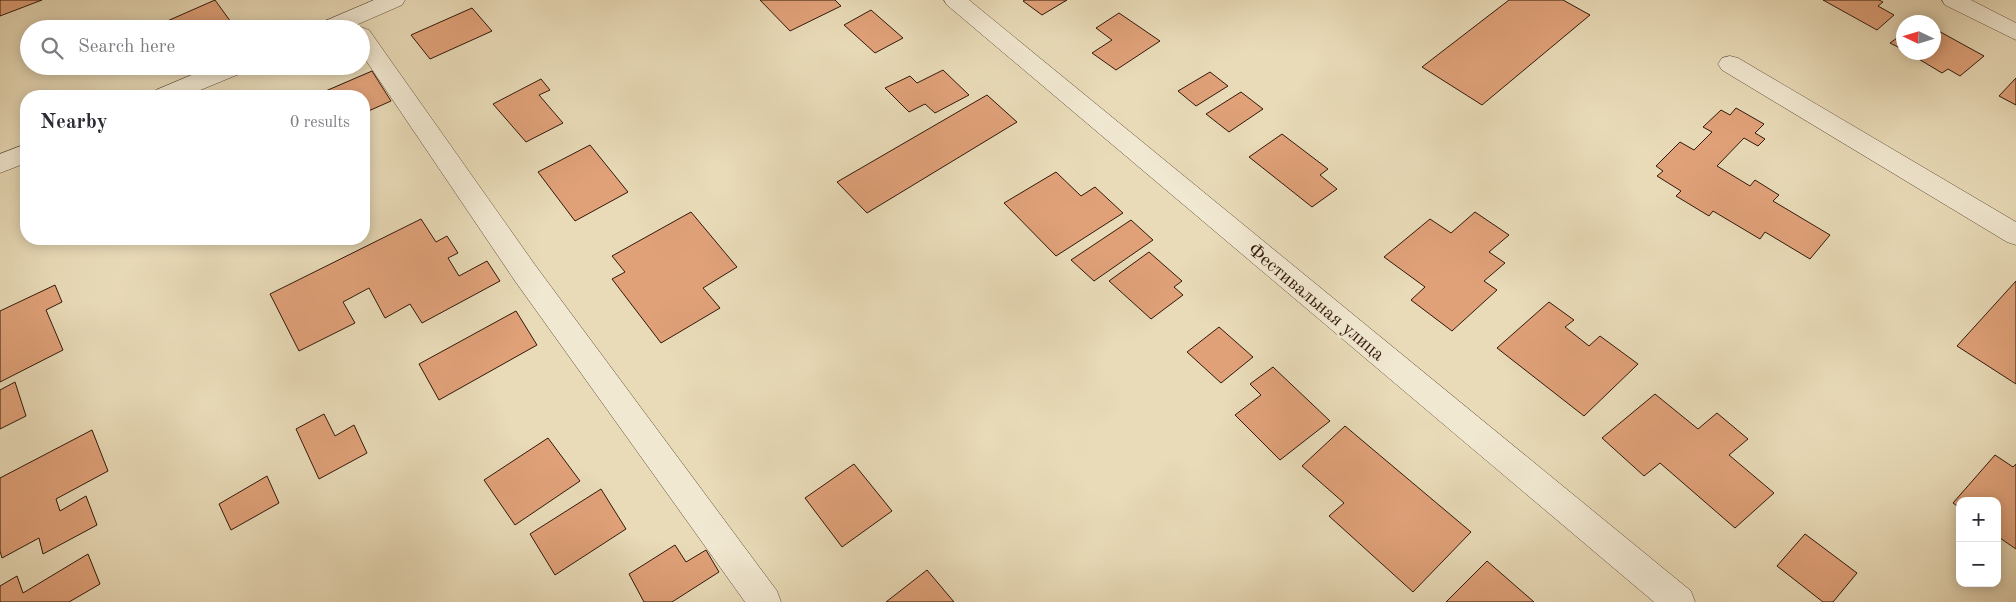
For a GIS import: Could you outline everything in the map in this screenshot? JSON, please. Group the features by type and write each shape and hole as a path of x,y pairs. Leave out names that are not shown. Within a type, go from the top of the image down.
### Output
{"street":[{"path":"337,0 351,20"},
{"path":"366,20 394,0"},
{"name":"Фестивальная улица","path":"956,0 1678,602"},
{"path":"1953,0 2016,32"},
{"path":"370,47 525,273 765,602"},
{"path":"1730,64 2016,235"},
{"path":"178,90 214,75"},
{"path":"0,164 20,156"}],"building":[{"path":"0,0 42,0 0,16"},
{"path":"215,0 229,20 169,20"},
{"path":"760,0 835,0 841,6 790,31"},
{"path":"1067,0 1042,15 1023,1"},
{"path":"1509,0 1563,0 1590,15 1482,105 1422,67"},
{"path":"1823,0 1879,0 1883,2 1878,6 1894,15 1877,30"},
{"path":"472,8 492,31 430,59 411,35"},
{"path":"871,10 903,38 875,53 844,25"},
{"path":"1119,13 1160,41 1116,70 1092,53 1112,40 1096,28"},
{"path":"1941,32 1984,56 1960,76 1948,69 1942,73 1920,60 1941,60"},
{"path":"1896,39 1896,46 1890,43"},
{"path":"943,70 969,95 935,113 925,104 909,112 885,88 910,76 917,83"},
{"path":"372,71 391,101 370,110 370,90 328,90 363,75 370,75"},
{"path":"1210,72 1228,86 1196,106 1178,91"},
{"path":"2016,78 2016,105 1999,96"},
{"path":"541,79 550,90 539,95 563,123 526,142 493,104"},
{"path":"1241,92 1263,109 1229,132 1206,114"},
{"path":"987,95 1017,122 867,213 837,182"},
{"path":"1736,108 1764,124 1755,133 1765,139 1758,146 1744,138 1717,166 1750,186 1755,180 1779,195 1773,201 1830,235 1810,259 1765,232 1760,239 1713,211 1709,216 1676,196 1681,191 1657,176 1663,171 1656,166 1680,142 1694,150 1712,132 1703,127 1721,110 1730,115"},
{"path":"1282,134 1328,169 1320,175 1337,189 1312,207 1249,157"},
{"path":"590,145 628,192 575,221 538,172"},
{"path":"1056,172 1081,196 1095,187 1123,213 1056,256 1004,203"},
{"path":"691,212 737,267 703,288 720,308 661,343 612,279 625,272 612,256"},
{"path":"1475,212 1509,235 1489,252 1505,263 1484,281 1497,290 1452,331 1411,300 1425,287 1384,257 1430,219 1451,233"},
{"path":"421,219 436,242 447,236 458,253 448,258 459,276 487,261 500,281 422,323 410,304 385,318 369,288 343,302 355,323 299,351 270,294"},
{"path":"1131,220 1153,240 1094,281 1071,260"},
{"path":"1149,252 1182,281 1174,287 1183,295 1151,319 1109,281"},
{"path":"2016,281 2016,384 1957,346"},
{"path":"55,285 62,302 46,310 63,350 0,382 0,311"},
{"path":"1549,302 1574,320 1565,327 1589,346 1600,336 1638,364 1584,416 1497,348"},
{"path":"516,311 537,345 439,400 419,364"},
{"path":"1219,327 1253,357 1221,383 1187,352"},
{"path":"1273,367 1330,421 1280,460 1235,415 1261,395 1250,384"},
{"path":"15,382 26,416 0,429 0,390"},
{"path":"1655,394 1698,429 1717,413 1748,439 1729,455 1774,493 1735,528 1660,463 1644,476 1602,438"},
{"path":"324,414 335,436 354,425 367,453 319,479 296,429"},
{"path":"1345,426 1471,532 1413,592 1329,516 1344,503 1302,466"},
{"path":"92,430 108,471 56,499 60,511 86,496 97,525 43,554 39,538 2,558 0,551 0,478"},
{"path":"548,438 580,481 515,525 484,480"},
{"path":"1995,455 2013,467 2016,464 2016,549 2001,539 2001,497 1958,497"},
{"path":"854,464 892,511 842,547 805,498"},
{"path":"267,476 279,503 231,530 219,504"},
{"path":"601,489 626,529 555,575 530,534"},
{"path":"1805,534 1857,573 1833,602 1823,602 1777,566"},
{"path":"675,545 686,562 706,550 719,572 672,602 644,602 629,574"},
{"path":"88,554 100,584 69,602 0,602 0,586 17,576 23,593"},
{"path":"1487,561 1534,602 1446,602"},
{"path":"927,570 954,602 886,602"}]}
